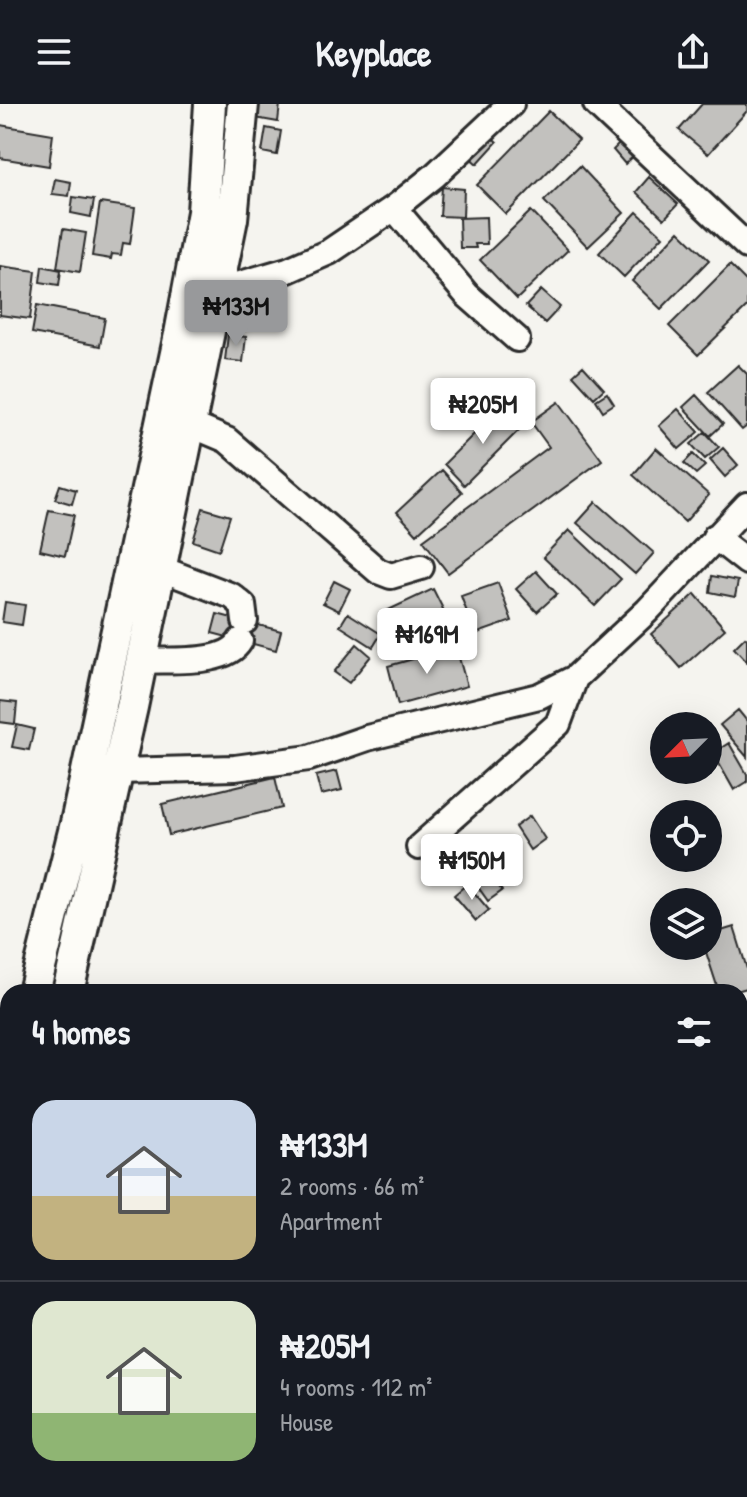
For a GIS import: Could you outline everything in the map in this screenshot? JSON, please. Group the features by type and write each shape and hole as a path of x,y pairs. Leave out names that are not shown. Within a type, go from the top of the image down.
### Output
{"main road":[{"path":"36,984 76,823 180,334 203,212 210,104"},
{"path":"70,984 118,771 232,219 243,104"}],"street":[{"path":"217,291 288,270 329,252 394,208 434,176 511,104"},
{"path":"596,104 747,246"},
{"path":"394,208 467,295 517,339"},
{"path":"189,424 227,440 378,571 391,576 421,567"},
{"path":"118,771 235,768 309,758 367,738 539,696 575,678 647,611 747,505"},
{"path":"715,537 747,562"},
{"path":"141,661 223,657 235,650 242,631 243,605 232,596 159,568"},
{"path":"419,847 558,724 575,678"}],"building":[{"path":"257,104 280,104 278,122 255,118"},
{"path":"702,104 747,104 747,111 708,154 679,130"},
{"path":"549,111 579,140 506,214 477,185"},
{"path":"0,125 53,134 49,166 0,158"},
{"path":"266,128 281,131 277,155 262,152"},
{"path":"489,134 497,142 477,164 468,156"},
{"path":"622,141 635,155 625,164 613,150"},
{"path":"580,166 624,213 588,247 544,201"},
{"path":"649,177 678,204 664,219 636,192"},
{"path":"55,179 71,182 69,196 52,194"},
{"path":"442,187 464,189 463,217 440,216"},
{"path":"73,197 94,200 91,217 71,213"},
{"path":"100,203 135,208 130,244 123,243 121,255 112,254 111,259 92,256"},
{"path":"531,211 568,250 517,299 480,260"},
{"path":"637,212 663,236 624,277 599,253"},
{"path":"486,217 487,244 460,248 459,218"},
{"path":"63,229 86,233 80,272 57,268"},
{"path":"679,231 709,260 661,309 632,281"},
{"path":"730,265 747,282 747,307 698,355 669,326"},
{"path":"0,266 36,271 30,319 0,315"},
{"path":"42,266 61,270 59,285 40,282"},
{"path":"541,290 560,307 545,323 526,306"},
{"path":"229,303 249,310 245,321 226,315"},
{"path":"37,305 105,318 100,346 32,333"},
{"path":"228,335 246,337 243,362 225,360"},
{"path":"738,365 747,374 747,426 742,430 708,392"},
{"path":"583,366 604,389 594,398 573,375"},
{"path":"607,393 614,404 603,411 596,400"},
{"path":"696,395 723,424 710,436 683,407"},
{"path":"559,402 602,460 448,573 423,540 549,447 531,422"},
{"path":"501,407 522,427 464,485 444,464"},
{"path":"678,409 699,432 679,449 659,426"},
{"path":"705,432 719,447 705,459 691,444"},
{"path":"656,448 709,495 685,522 633,475"},
{"path":"723,448 738,465 725,477 710,460"},
{"path":"693,454 705,466 696,474 684,463"},
{"path":"442,470 462,492 417,534 397,512"},
{"path":"60,485 76,490 72,504 55,499"},
{"path":"596,502 654,553 635,574 577,523"},
{"path":"203,508 230,516 219,550 193,541"},
{"path":"49,510 74,515 65,556 40,550"},
{"path":"569,530 621,579 595,606 543,557"},
{"path":"536,571 557,594 537,612 516,589"},
{"path":"712,576 738,581 735,597 710,592"},
{"path":"334,581 350,589 339,611 323,603"},
{"path":"498,583 512,621 475,634 461,596"},
{"path":"433,589 449,621 398,646 382,613"},
{"path":"695,594 725,629 681,668 651,634"},
{"path":"5,602 25,605 22,625 2,622"},
{"path":"348,613 381,634 373,647 340,626"},
{"path":"217,614 281,631 276,650 212,633"},
{"path":"745,637 747,639 747,662 734,648"},
{"path":"357,644 371,656 349,683 334,672"},
{"path":"456,647 467,686 398,705 388,666"},
{"path":"0,701 17,703 15,724 0,722"},
{"path":"738,710 747,721 747,757 722,727 722,723"},
{"path":"17,725 34,729 29,750 12,747"},
{"path":"729,743 747,774 747,782 734,790 722,769 722,747"},
{"path":"337,771 342,790 321,795 316,776"},
{"path":"275,777 282,808 169,835 162,804"},
{"path":"530,816 545,839 530,850 515,827"},
{"path":"487,869 502,891 488,901 473,880"},
{"path":"467,884 489,910 476,921 454,895"},
{"path":"734,927 747,969 747,984 716,984 709,960 722,960 722,931"}]}
